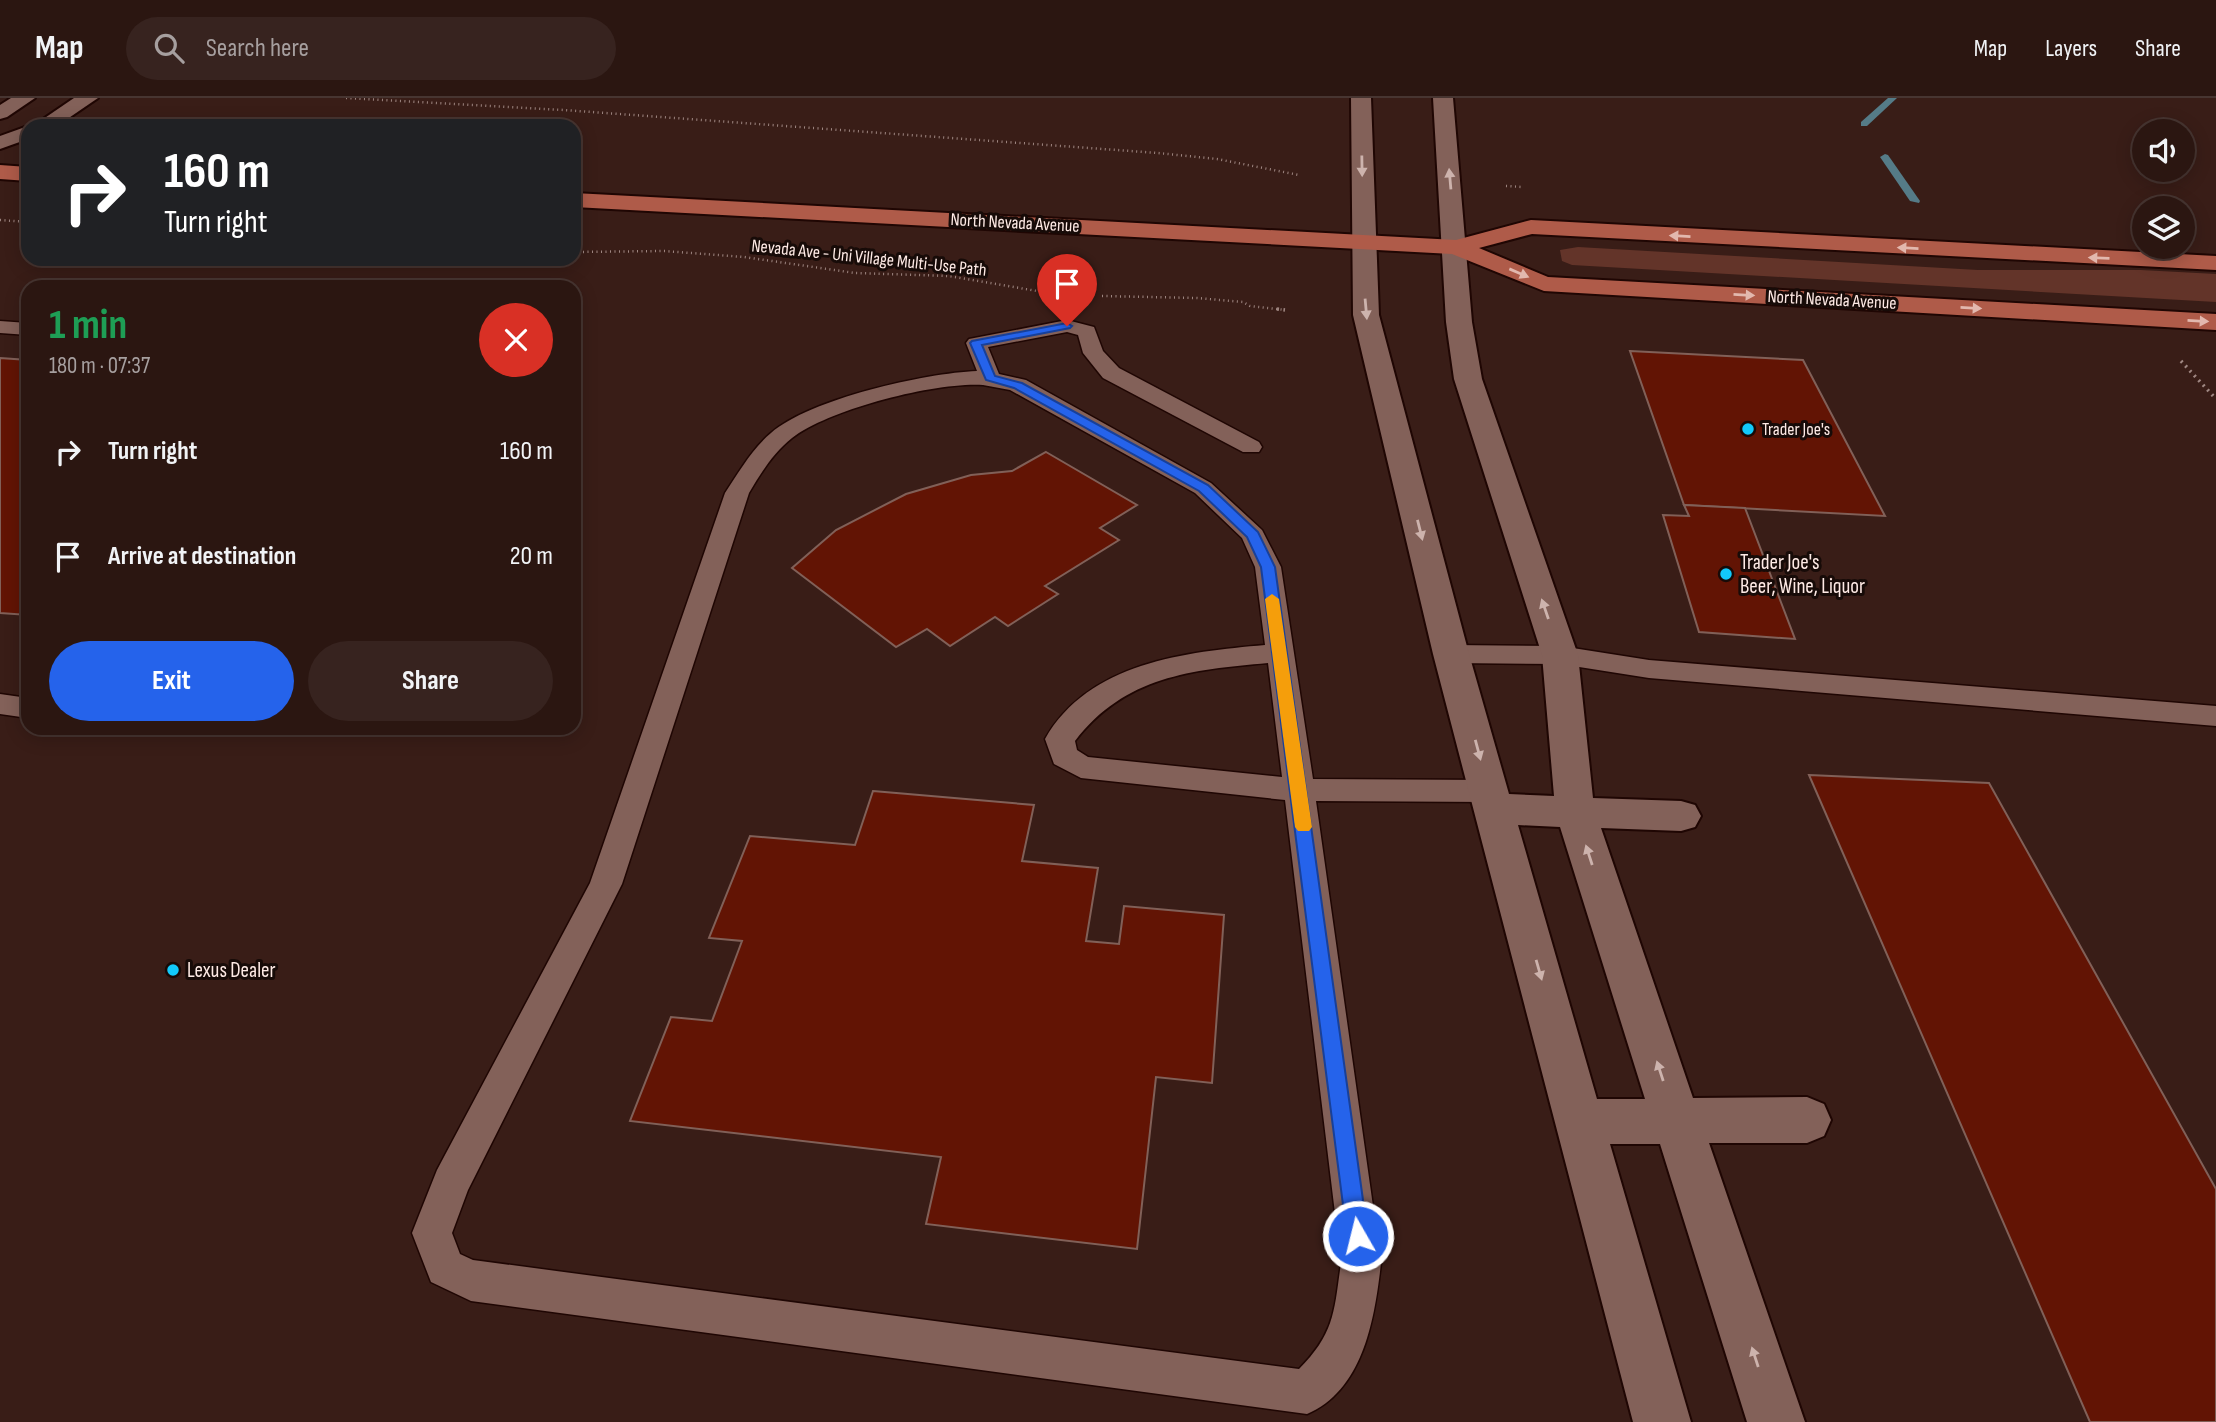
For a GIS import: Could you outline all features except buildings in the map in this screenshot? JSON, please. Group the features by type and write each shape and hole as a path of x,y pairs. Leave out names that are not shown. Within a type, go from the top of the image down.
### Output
{"main road":[{"path":"0,173 21,174"},
{"name":"North Nevada Avenue","path":"581,200 1455,247 1531,227 2216,263"},
{"name":"North Nevada Avenue","path":"1455,247 1544,284 2216,322"}],"street":[{"path":"0,113 25,98"},
{"path":"54,119 88,98"},
{"path":"1361,98 1366,315 1451,654 1661,1422"},
{"path":"1443,98 1459,322 1468,379 1560,654 1575,812 1776,1422"},
{"path":"0,143 21,135"},
{"path":"1491,800 1575,812 1681,816"},
{"path":"1581,1122 1807,1120"}],"lane":[{"path":"990,378 976,343 1067,326 1087,331 1093,353 1111,373 1251,447"},
{"path":"0,327 21,328"},
{"path":"968,377 990,378 1018,385 1203,488 1253,535 1268,567 1361,1263 1354,1317 1335,1363 1307,1392 471,1280 445,1268 432,1233 450,1183 606,884 737,493 772,444 788,430 814,416 857,402 941,382 968,377"},
{"path":"1280,653 1180,663 1156,670 1104,694 1070,723 1060,738 1064,756 1081,767 1299,790 1491,800"},
{"path":"1451,654 1560,654 1649,669 2216,716"},
{"path":"0,704 21,707"}],"path":[{"path":"346,98 564,110 1158,153 1217,159 1299,175"},
{"path":"0,220 21,222"},
{"name":"Nevada Ave - Uni Village Multi-Use Path","path":"581,252 664,251 744,257 855,273 949,276 1044,292"},
{"path":"1092,296 1198,298 1285,310"},
{"path":"2179,359 2215,396"}],"shaded area":[{"path":"1578,247 1978,270 2141,270 2216,274 2216,302 1572,265 1562,261 1560,250"}],"waterway":[{"path":"1864,124 1893,98"},
{"path":"1885,157 1915,201"}],"slow traffic":[{"path":"1272,599 1304,827"}],"place":[{"name":"Trader Joe's","path":"1748,429"},
{"name":"Trader Joe's Beer, Wine, Liquor","path":"1726,574"},
{"name":"Lexus Dealer","path":"173,970"}],"route":[{"path":"1067,326 976,343 990,378 1018,385 1203,488 1253,535 1268,567 1358,1236"}]}
